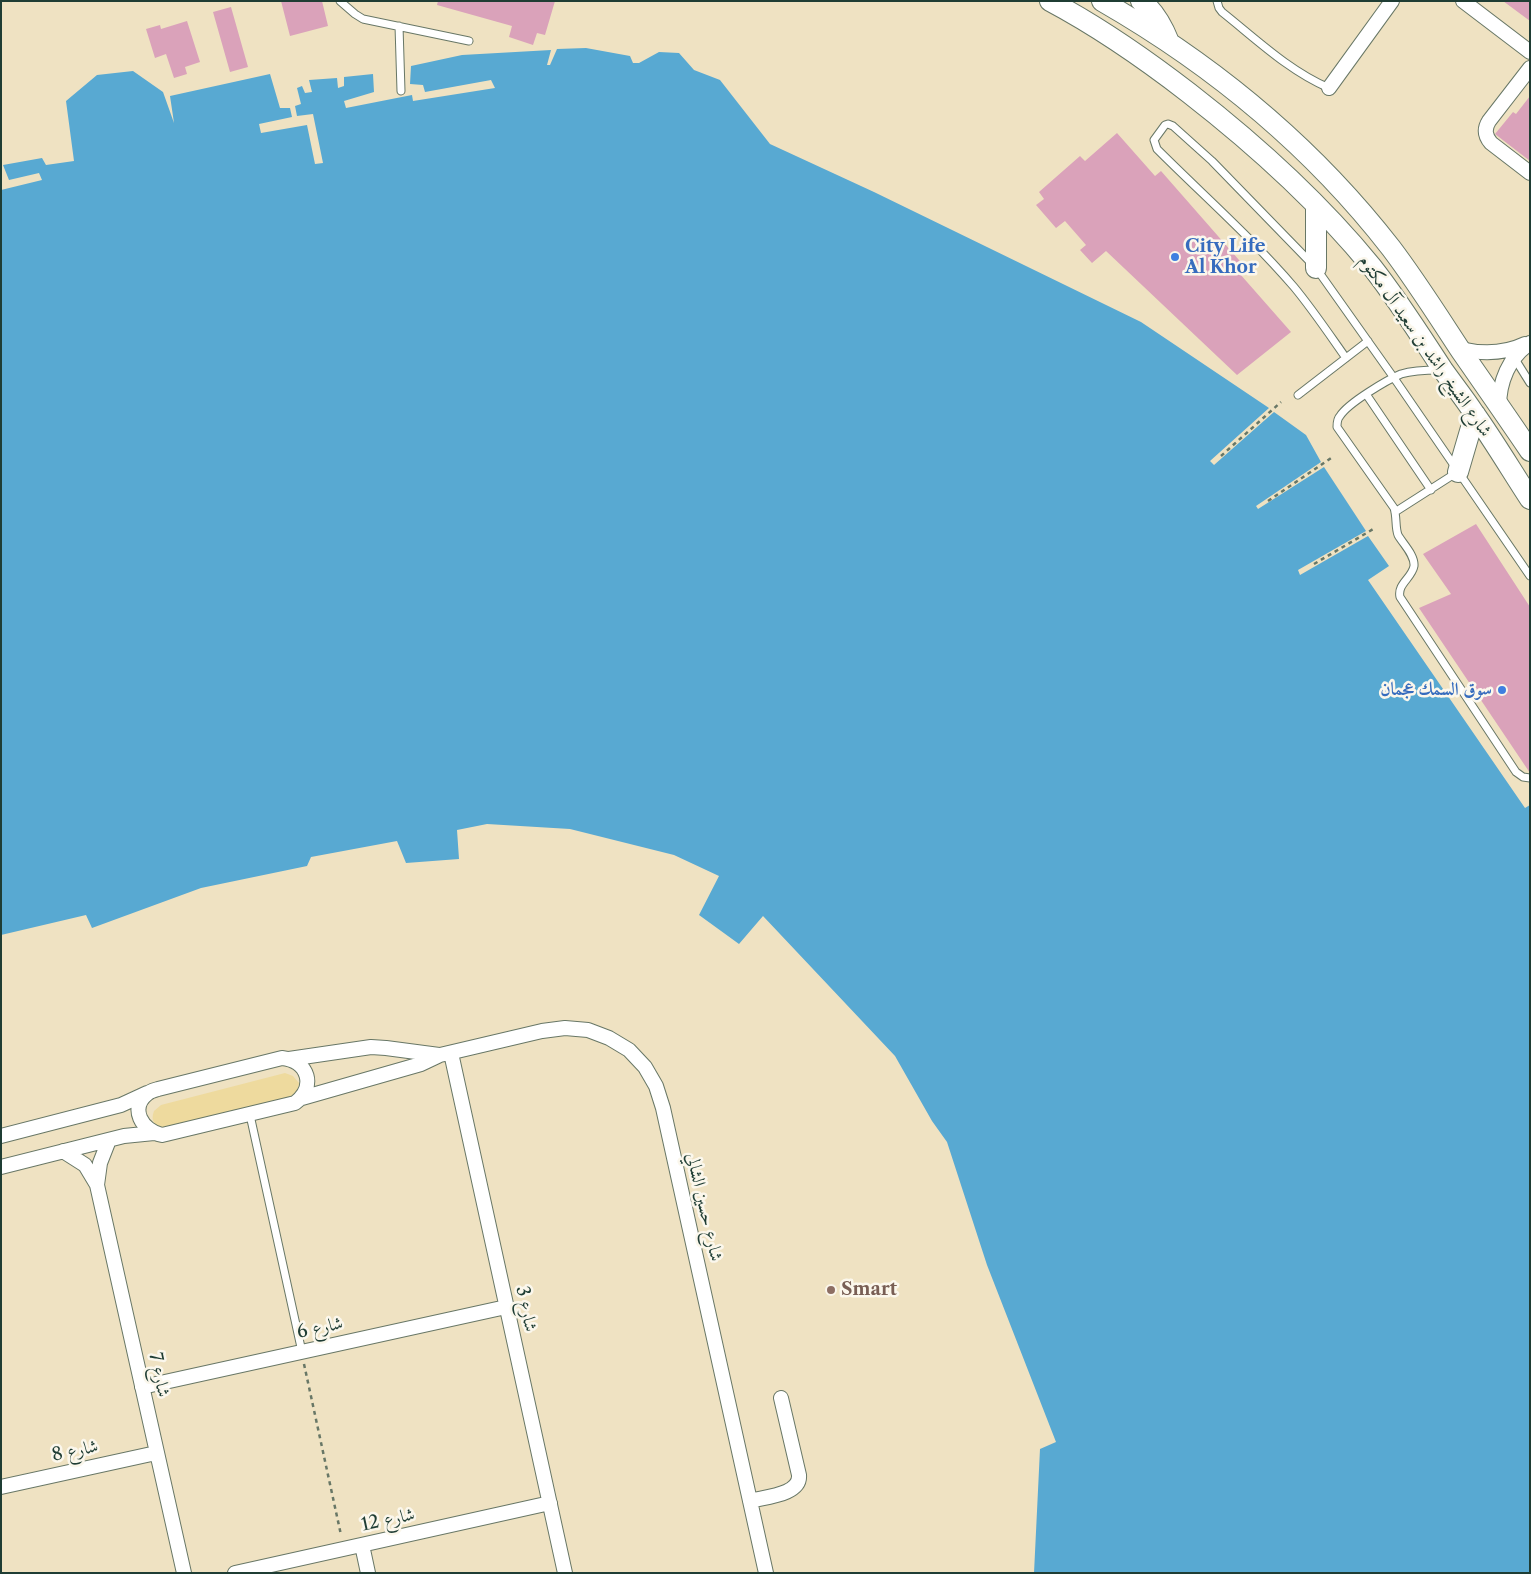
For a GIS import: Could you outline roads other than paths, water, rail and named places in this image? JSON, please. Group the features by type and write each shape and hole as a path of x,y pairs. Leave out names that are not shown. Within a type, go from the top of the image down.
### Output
{"main road":[{"name":"شارع الشيخ راشد بن سعيد آل مكتوم","path":"1050,1 1105,33 1162,72 1226,121 1316,204 1393,295 1475,414 1530,499"},
{"name":"شارع الشيخ راشد بن سعيد آل مكتوم","path":"1102,1 1208,68 1260,110 1340,187 1390,247 1430,301 1460,349 1530,451"},
{"path":"1141,1 1161,24 1169,42"},
{"path":"1316,204 1316,268"},
{"path":"1458,472 1475,414"}],"street":[{"path":"1329,88 1392,1"},
{"path":"1463,1 1530,52"},
{"path":"1530,68 1489,121 1486,130 1486,135 1491,143 1530,172"},
{"path":"1460,349 1494,352 1508,350 1530,342"},
{"path":"1499,407 1500,387 1503,378 1519,352 1530,342"},
{"name":"شارع حسين الشالي","path":"1,1167 109,1140 139,1134 154,1133 162,1135 250,1115 421,1064 446,1054 542,1031 565,1028 588,1030 609,1038 629,1050 645,1067 656,1086 766,1573"},
{"name":"شارع حسين الشالي","path":"1,1136 121,1105 158,1088 275,1060 371,1047 446,1054"},
{"name":"شارع 3","path":"446,1054 506,1307 565,1573"},
{"path":"289,1059 303,1067 307,1075 308,1083 302,1098"},
{"path":"147,1094 139,1107 139,1115 142,1123 154,1133"},
{"name":"شارع 7","path":"109,1140 100,1163 97,1185 184,1573"},
{"name":"شارع 7","path":"63,1151 84,1165 97,1185"},
{"name":"شارع 6","path":"142,1387 506,1307"},
{"path":"750,1501 788,1491 795,1488 799,1482 781,1398"},
{"name":"شارع 8","path":"1,1486 156,1453"},
{"name":"شارع 12","path":"235,1573 550,1503"},
{"path":"362,1545 368,1573"}],"lane":[{"path":"340,1 363,19 469,41"},
{"path":"1217,1 1222,12 1295,70 1329,88"},
{"path":"399,26 401,91"},
{"path":"1346,358 1294,287 1215,204 1157,149 1154,140 1164,126 1168,124 1173,126 1212,161 1316,268 1530,576"},
{"path":"1298,395 1368,341"},
{"path":"1515,359 1530,383"},
{"path":"1443,370 1413,371 1394,378 1366,394 1340,415 1337,427 1395,512 1397,533 1414,563 1412,571 1400,590 1400,597 1516,772 1523,777 1530,778"},
{"path":"1366,394 1431,490"},
{"path":"1395,512 1458,472"},
{"path":"250,1115 302,1352"}],"water":[{"path":"586,48 630,56 633,63 639,63 659,52 679,53 694,70 720,80 770,144 874,192 1141,322 1269,408 1210,461 1214,465 1274,412 1306,435 1321,462 1256,506 1258,509 1324,467 1366,531 1298,570 1300,575 1368,536 1389,566 1368,580 1525,808 1530,805 1530,1573 1034,1573 1040,1449 1056,1442 987,1265 947,1142 932,1121 895,1056 763,916 739,944 699,915 719,876 674,855 570,829 487,824 457,830 459,859 406,863 397,841 311,857 307,866 201,888 92,928 86,915 1,935 1,190 42,180 39,173 9,180 3,165 42,158 46,165 74,161 66,101 97,75 133,71 163,92 174,123 170,96 270,74 280,108 290,108 292,117 259,124 261,133 307,125 315,164 323,163 313,114 297,116 295,106 301,104 297,88 302,86 305,93 312,92 309,80 337,78 338,88 344,86 344,77 373,74 374,92 344,101 346,108 412,95 413,101 495,88 491,80 425,92 423,85 410,84 411,66 462,55 551,50 547,65 550,65 557,49"}],"place":[{"name":"City Life Al Khor","path":"1175,257"},
{"name":"سوق السمك عجمان","path":"1502,690"},
{"name":"Smart","path":"831,1290"}]}
